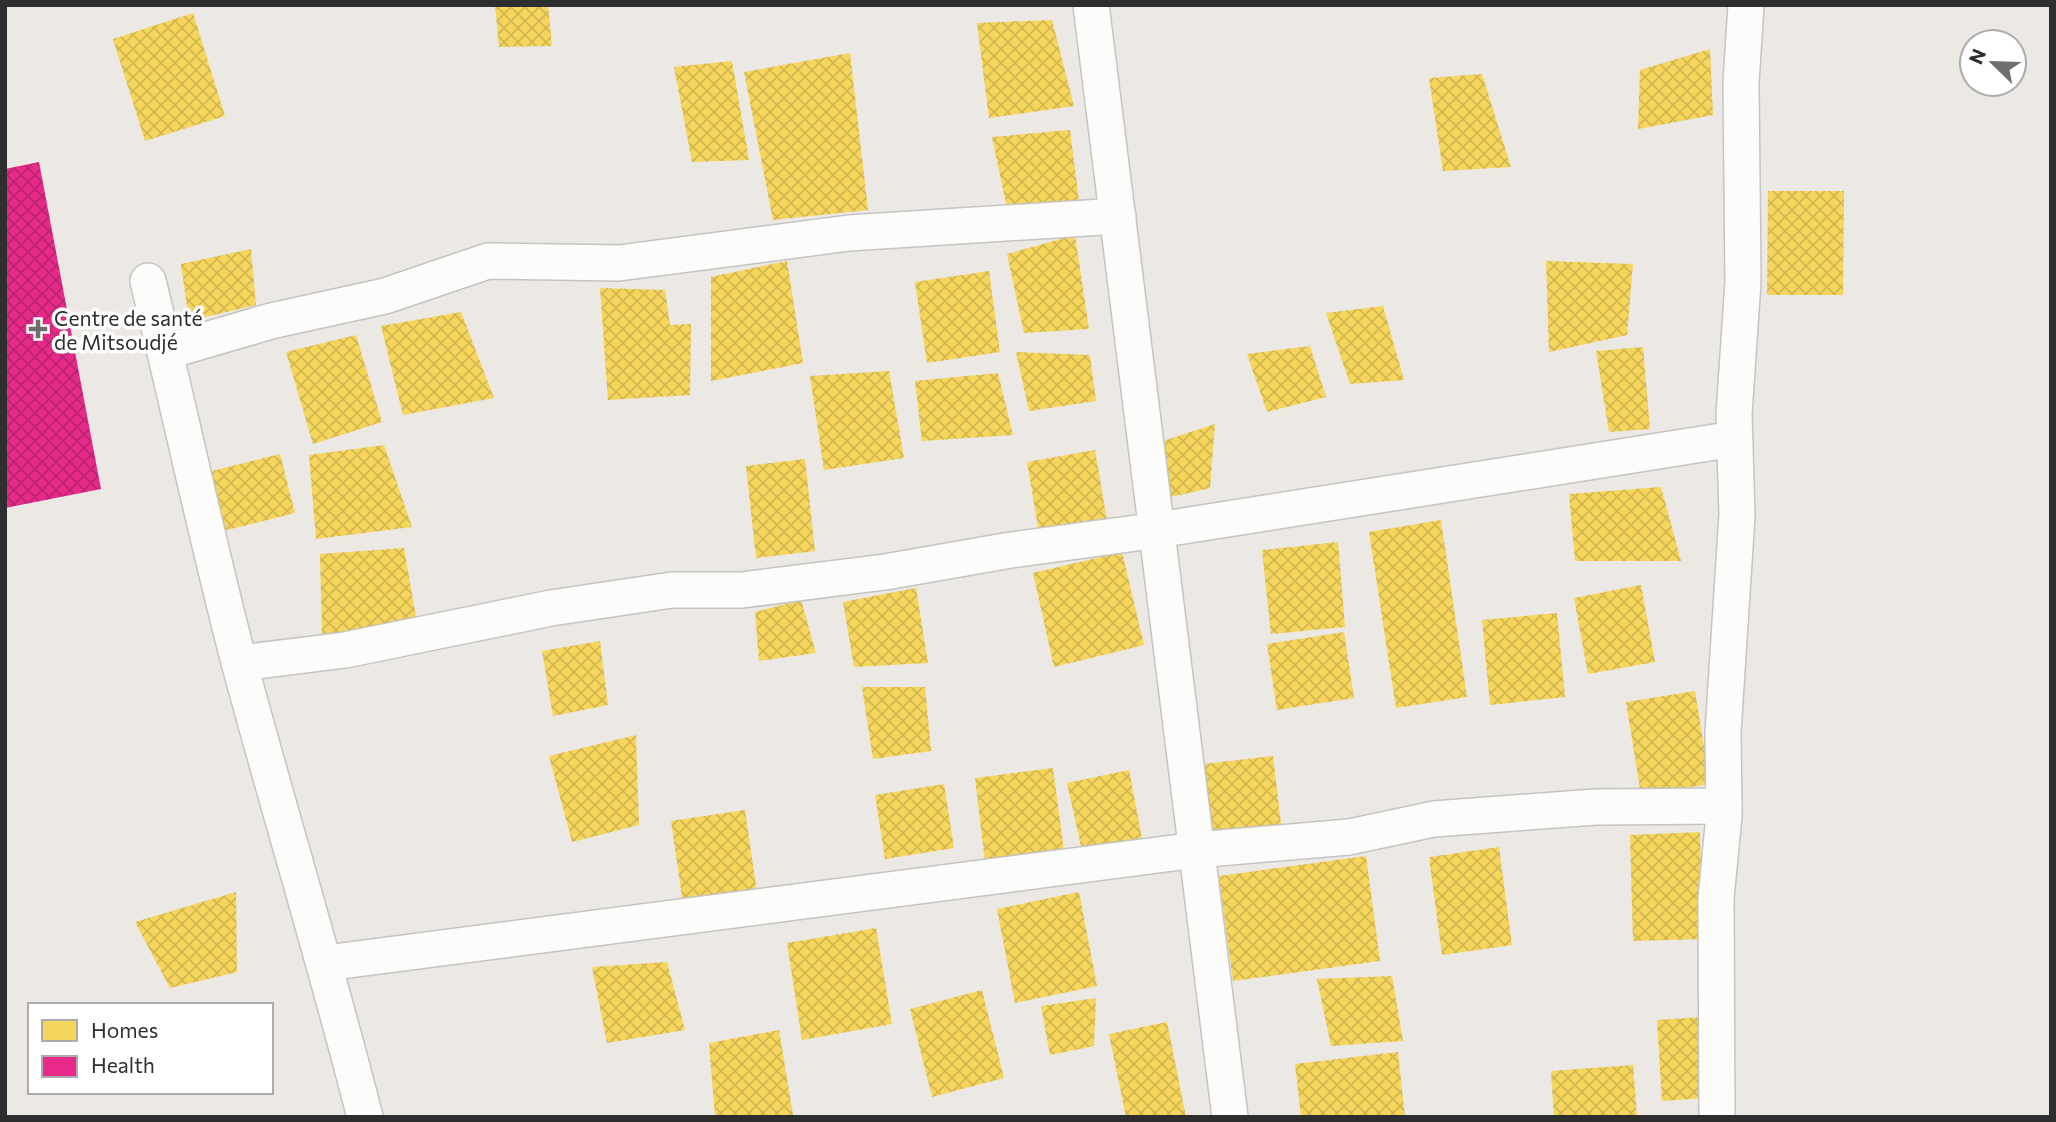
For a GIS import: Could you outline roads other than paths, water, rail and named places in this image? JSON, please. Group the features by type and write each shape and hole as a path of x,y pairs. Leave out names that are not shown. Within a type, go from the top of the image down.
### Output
{"street":[{"path":"1091,5 1230,1117"},
{"path":"1717,1117 1716,898 1724,806 1723,732 1737,515 1734,439 1743,282 1741,83 1746,5"},
{"path":"166,352 271,320 385,296 488,261 619,263 849,233 1118,216"},
{"path":"148,281 186,451 240,663 326,963 365,1117"},
{"path":"240,663 345,650 551,608 659,592 755,589 1158,530 1734,439"},
{"path":"326,963 1196,850 1349,837 1434,819 1595,807 1724,806"}],"place":[{"name":"Centre de santé de Mitsoudjé","path":"38,329"}]}
